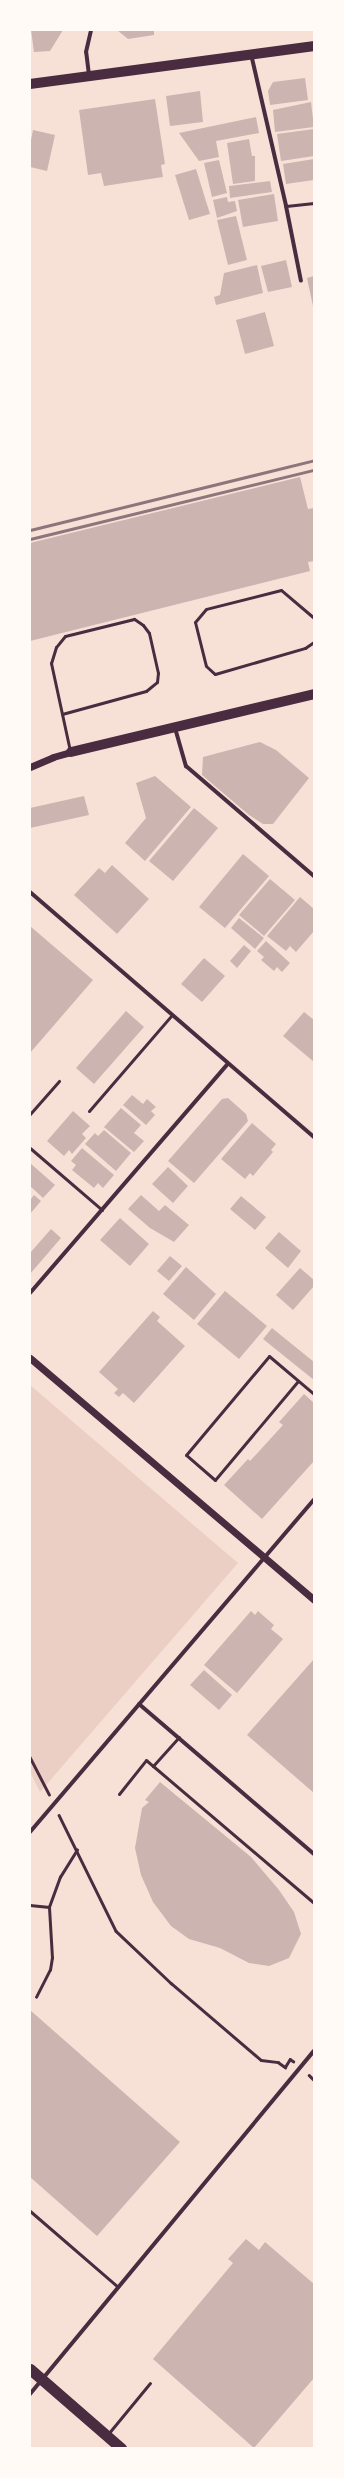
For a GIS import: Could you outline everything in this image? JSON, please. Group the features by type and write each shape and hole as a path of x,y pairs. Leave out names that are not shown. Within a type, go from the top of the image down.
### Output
{"highway":[{"path":"30,2369 121,2448"}],"main road":[{"path":"30,84 314,46"},
{"path":"70,752 314,694"}],"street":[{"path":"89,76 86,52 91,30"},
{"path":"250,54 286,206 301,281"},
{"path":"175,728 186,766 314,876"},
{"path":"30,767 53,757 70,752"},
{"path":"30,892 314,1137"},
{"path":"30,1293 228,1064"},
{"path":"30,1358 314,1600"},
{"path":"30,1832 314,1500"},
{"path":"139,1704 314,1854"},
{"path":"30,2394 314,2051"}],"lane":[{"path":"286,206 314,203"},
{"path":"314,618 281,590 206,609 195,622 206,666 215,674 306,648 314,642"},
{"path":"62,714 146,691 157,682 158,673 149,633 143,625 134,619 65,636 56,647 51,663 70,752"},
{"path":"89,1111 172,1015"},
{"path":"30,1114 59,1080"},
{"path":"30,1148 102,1210"},
{"path":"298,1381 215,1480 186,1455 269,1356 314,1394"},
{"path":"154,1766 179,1737"},
{"path":"119,1794 146,1760 314,1903"},
{"path":"30,2211 118,2287"},
{"path":"107,2436 150,2383"}],"path":[{"path":"30,1757 116,1932 139,1955 261,2060 278,2062 285,2067 290,2058 300,2068"},
{"path":"36,1997 50,1970 52,1958 49,1907 60,1876 77,1850"},
{"path":"30,1905 49,1907"}],"shaded area":[{"path":"30,1385 238,1563 40,1792 30,1772"}],"building":[{"path":"31,30 63,30 50,51 34,52"},
{"path":"117,30 154,30 154,35 128,39"},
{"path":"305,78 308,100 270,105 268,91 273,82"},
{"path":"200,91 203,122 170,126 166,96"},
{"path":"155,99 165,164 161,165 163,177 104,186 101,173 88,175 79,110"},
{"path":"311,102 314,127 275,132 273,110"},
{"path":"256,117 259,133 216,141 219,157 199,161 179,133"},
{"path":"314,129 314,156 281,161 277,134"},
{"path":"33,130 55,135 47,171 30,167 30,145"},
{"path":"249,139 252,156 255,156 255,181 233,184 227,143"},
{"path":"314,159 314,180 286,184 283,164"},
{"path":"219,160 227,193 212,197 204,163"},
{"path":"196,169 210,214 189,220 175,175"},
{"path":"270,181 272,192 230,198 229,186"},
{"path":"274,194 278,221 243,227 238,200"},
{"path":"227,197 228,202 235,201 237,211 217,218 213,200"},
{"path":"236,216 247,260 228,265 217,220"},
{"path":"286,260 292,287 268,292 261,266"},
{"path":"257,265 263,293 216,305 214,297 220,295 224,273"},
{"path":"314,276 314,306 313,306 307,278"},
{"path":"265,312 274,346 245,354 236,320"},
{"path":"300,477 308,509 314,508 314,561 308,562 310,571 30,641 30,543"},
{"path":"260,742 276,750 309,778 273,824 263,824 249,815 202,775 203,757"},
{"path":"155,776 191,807 145,861 125,843 146,818 136,783"},
{"path":"84,796 89,815 30,828 30,808"},
{"path":"194,808 218,828 173,881 149,861"},
{"path":"243,854 269,876 225,928 199,907"},
{"path":"112,865 149,899 117,934 74,895 99,868 105,873"},
{"path":"270,879 295,900 264,936 239,915"},
{"path":"300,897 314,909 314,931 296,952 290,946 286,951 267,936"},
{"path":"239,918 264,938 255,949 231,928"},
{"path":"30,926 93,980 30,1053"},
{"path":"266,941 290,963 282,972 277,967 274,971 261,960 264,957 257,951"},
{"path":"244,945 251,951 237,968 230,961"},
{"path":"204,958 225,976 202,1002 181,984"},
{"path":"126,1011 144,1027 94,1084 76,1068"},
{"path":"304,1012 314,1020 314,1062 283,1036"},
{"path":"132,1095 143,1104 147,1099 156,1107 151,1111 155,1115 146,1125 123,1105"},
{"path":"228,1098 246,1114 248,1121 194,1183 168,1161 222,1099"},
{"path":"121,1108 141,1125 134,1133 144,1141 134,1152 104,1127"},
{"path":"73,1111 90,1126 82,1134 86,1138 72,1154 69,1150 64,1156 47,1141"},
{"path":"252,1123 276,1144 271,1150 273,1152 253,1176 250,1173 245,1179 221,1159"},
{"path":"104,1130 131,1153 116,1171 85,1144 95,1133 98,1136"},
{"path":"82,1148 114,1175 103,1188 98,1183 94,1188 72,1170 76,1165 71,1161"},
{"path":"30,1163 55,1185 43,1198 30,1186"},
{"path":"168,1167 188,1186 173,1203 152,1184"},
{"path":"34,1195 41,1201 30,1214 30,1200"},
{"path":"141,1195 159,1211 165,1205 189,1225 174,1242 150,1228 128,1209"},
{"path":"241,1196 266,1217 255,1230 230,1209"},
{"path":"120,1218 149,1244 130,1266 100,1240"},
{"path":"51,1229 61,1238 30,1274 30,1253"},
{"path":"279,1232 301,1251 288,1268 265,1248"},
{"path":"170,1256 182,1266 169,1281 157,1271"},
{"path":"186,1267 216,1294 194,1320 163,1294"},
{"path":"300,1268 314,1280 314,1286 293,1310 276,1295"},
{"path":"225,1291 267,1326 239,1359 197,1324"},
{"path":"153,1311 160,1317 157,1321 185,1346 134,1403 123,1393 119,1397 114,1393 118,1389 99,1372"},
{"path":"272,1328 314,1362 314,1380 263,1339"},
{"path":"304,1394 314,1403 314,1461 262,1519 224,1485 248,1459 250,1461 283,1425 279,1422"},
{"path":"251,1611 255,1615 258,1611 274,1625 271,1629 283,1639 237,1693 204,1665"},
{"path":"314,1659 314,1793 247,1735"},
{"path":"204,1670 232,1695 219,1710 190,1685"},
{"path":"160,1782 251,1857 279,1890 294,1912 301,1934 289,1958 269,1966 249,1963 220,1948 189,1939 171,1926 153,1902 141,1875 135,1848 142,1808 149,1802 145,1800"},
{"path":"30,2010 180,2142 97,2236 30,2177"},
{"path":"246,2239 259,2250 265,2242 314,2284 314,2378 254,2448 153,2359 233,2263 228,2259"}],"railway":[{"path":"30,530 314,460"},
{"path":"30,539 314,470"}]}
